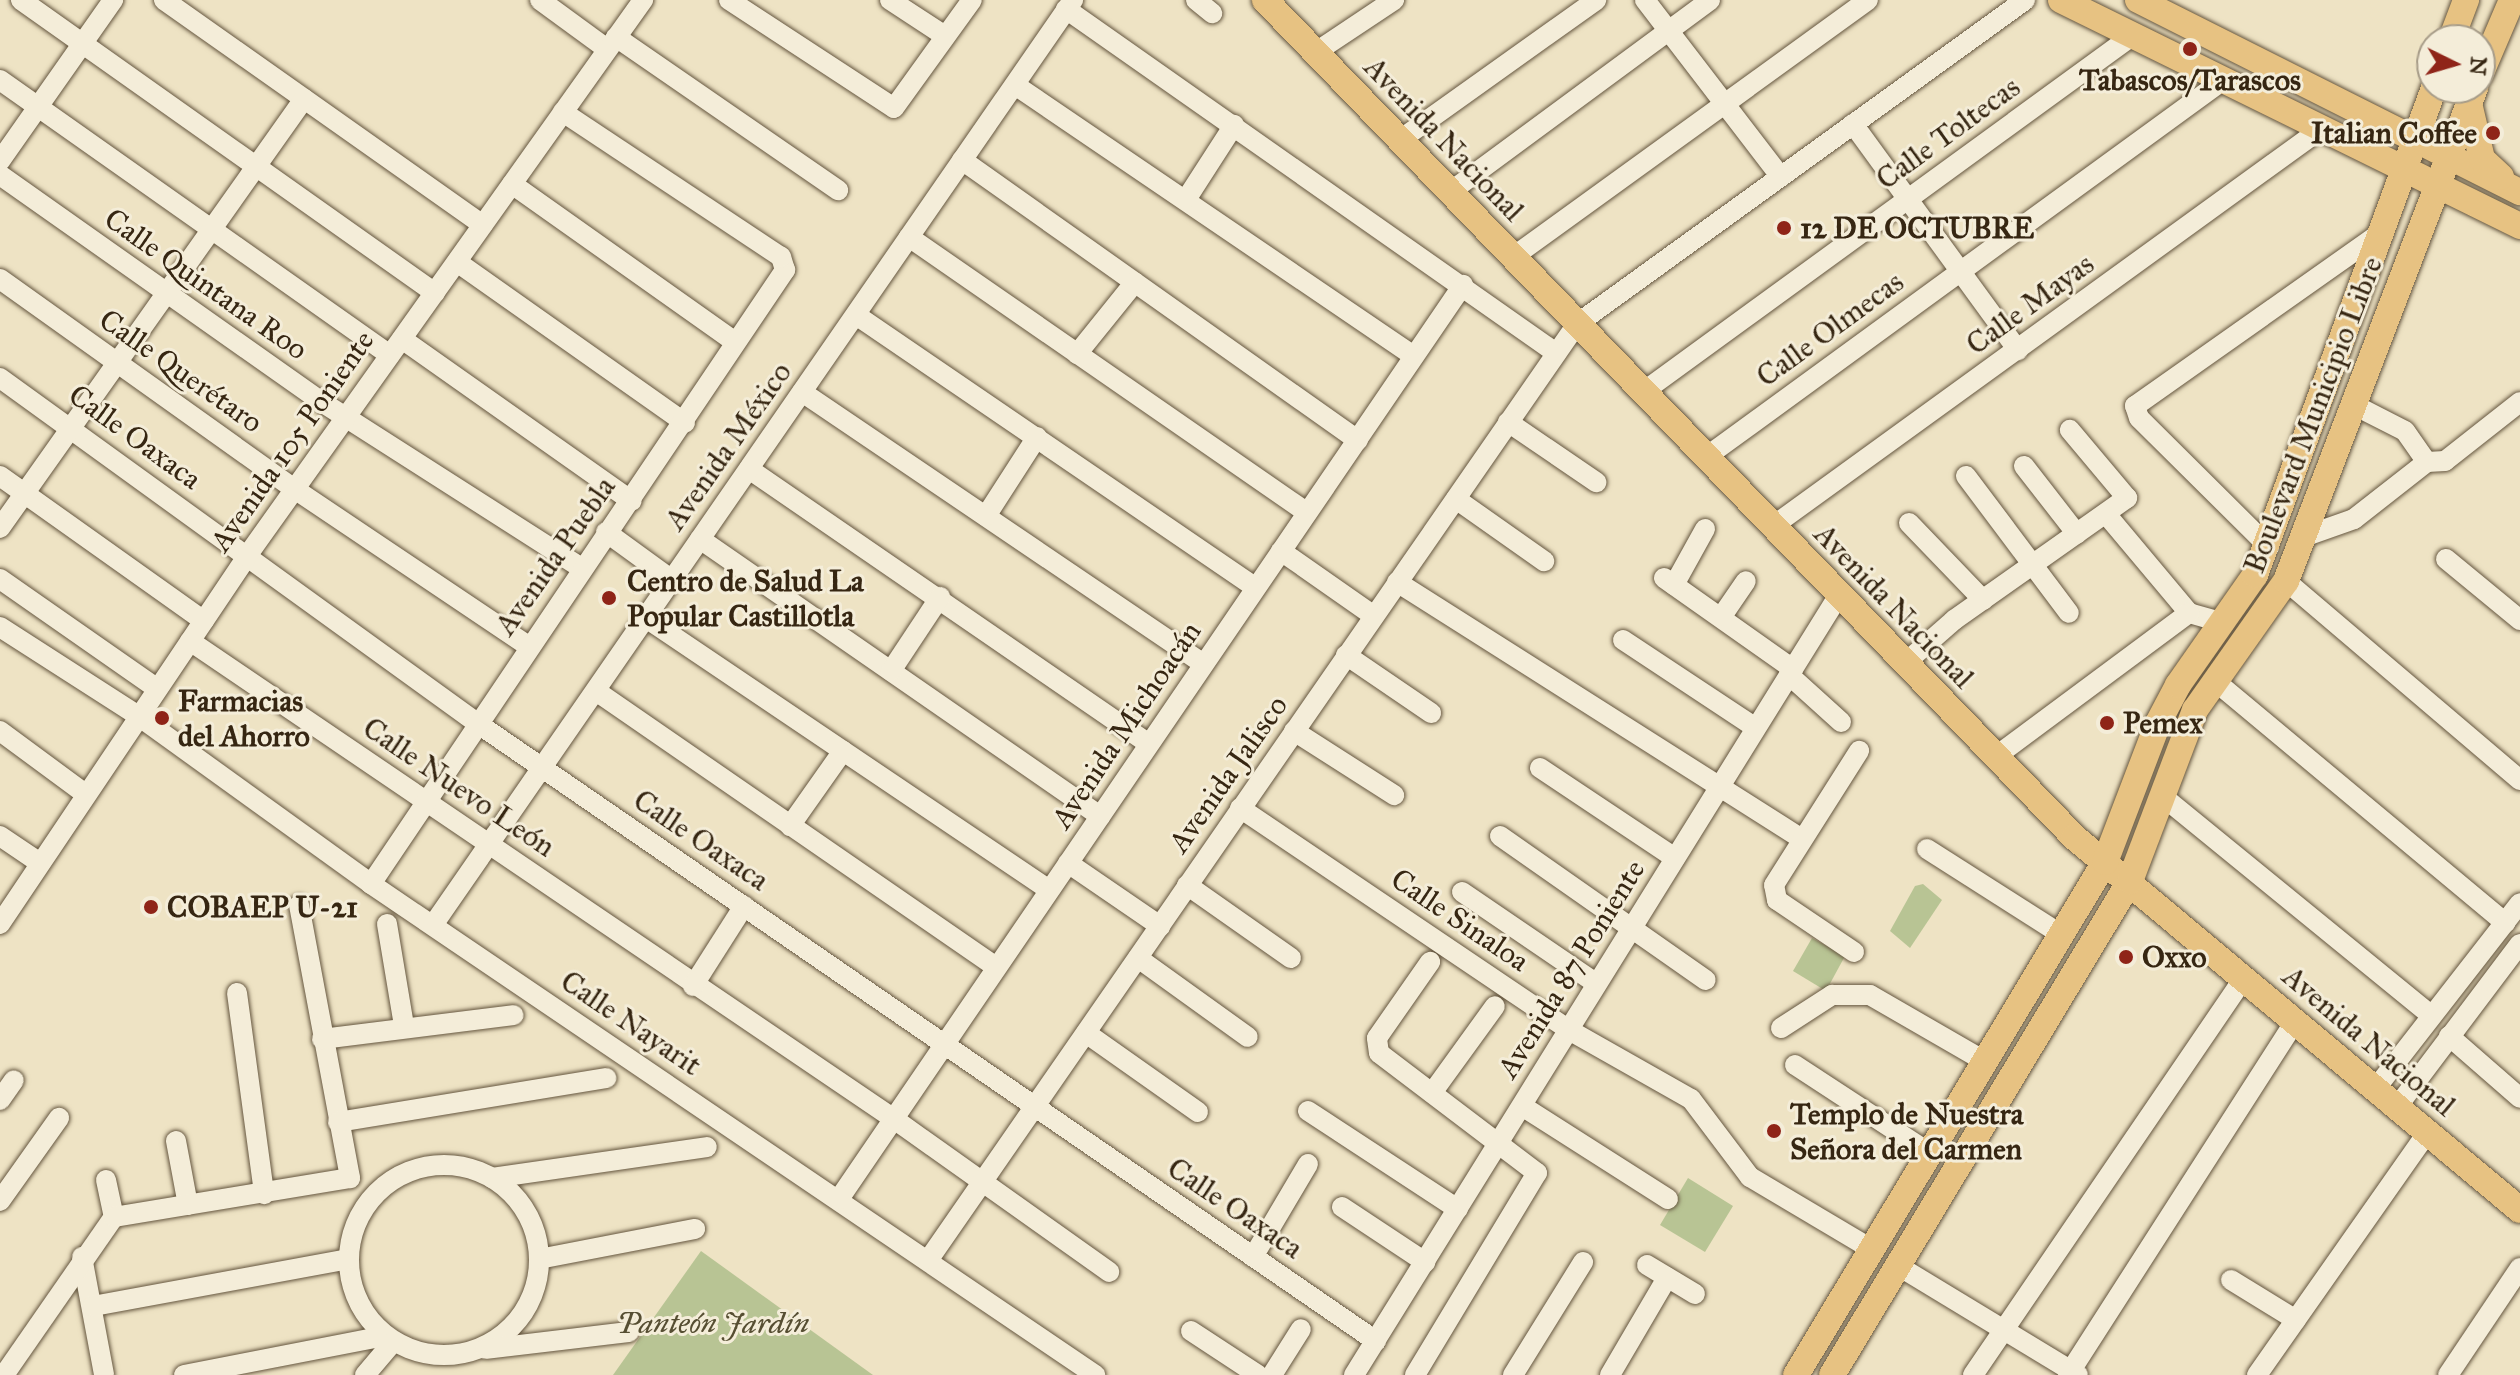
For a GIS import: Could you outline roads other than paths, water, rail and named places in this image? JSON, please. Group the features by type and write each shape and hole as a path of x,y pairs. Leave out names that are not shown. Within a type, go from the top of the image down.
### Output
{"main road":[{"name":"Avenida Nacional","path":"1265,0 1995,757 2105,862 2520,1210"},
{"path":"2138,0 2520,192"},
{"path":"2457,24 2466,0"},
{"path":"2496,38 2512,0"},
{"path":"2077,4 2132,36 2520,226"},
{"name":"Boulevard Municipio Libre","path":"1796,1375 2105,862 2158,723 2178,685 2225,623 2269,547 2428,104"},
{"name":"Boulevard Municipio Libre","path":"1832,1375 1900,1267 2130,881 2181,738 2215,681 2286,581 2309,528 2446,154 2468,104"},
{"path":"2473,104 2482,159 2520,192"}],"street":[{"path":"21,0 435,293"},
{"path":"0,161 113,0"},
{"path":"164,0 483,225"},
{"path":"540,0 838,190"},
{"name":"Avenida 105 Poniente","path":"0,924 84,793 247,556 643,0"},
{"path":"729,0 894,108 972,0"},
{"path":"890,0 945,36"},
{"path":"1316,52 1394,0"},
{"path":"1400,140 1596,0"},
{"path":"1645,0 1781,177"},
{"path":"1450,192 1710,0"},
{"path":"1513,257 1868,0"},
{"name":"Avenida Jalisco","path":"929,1259 1037,1109 1187,885 1577,324 2025,0"},
{"path":"1070,5 1556,353"},
{"name":"Avenida México","path":"433,925 1070,5"},
{"name":"Calle Toltecas","path":"1643,392 2132,36"},
{"path":"0,80 213,231 632,501"},
{"name":"Calle Olmecas","path":"1706,457 2222,81"},
{"path":"1015,85 1187,198 1414,356"},
{"path":"0,528 304,99"},
{"name":"Avenida Puebla","path":"371,884 581,568 685,423 785,263 563,112"},
{"path":"1853,124 2018,350"},
{"path":"1187,198 1234,125"},
{"name":"Calle Mayas","path":"1773,526 2321,129"},
{"path":"962,160 1358,440"},
{"name":"Calle Quintana Roo","path":"0,175 346,417 581,568"},
{"path":"512,184 735,342"},
{"path":"2269,547 2139,418 2135,406 2382,232"},
{"path":"909,237 1307,513"},
{"path":"457,262 685,423"},
{"name":"Calle Querétaro","path":"0,279 296,490 528,646"},
{"path":"1077,354 1135,282"},
{"name":"Avenida Michoacán","path":"839,1199 1463,285"},
{"path":"856,315 1255,587"},
{"name":"Calle Oaxaca","path":"0,378 477,723 1376,1341"},
{"path":"802,392 1204,664"},
{"path":"2309,528 2365,510 2427,462 2445,461 2520,402"},
{"path":"2354,405 2405,431 2427,462"},
{"path":"1508,422 1596,482"},
{"path":"1904,664 1983,600 2127,498 2126,492 2070,430"},
{"path":"986,516 1037,437"},
{"path":"2024,466 2077,534"},
{"path":"749,469 940,597 1149,744"},
{"path":"0,476 204,621"},
{"path":"1966,476 2069,613"},
{"path":"1456,499 1544,561"},
{"path":"2106,514 2189,613 2225,623"},
{"path":"1909,523 1983,600"},
{"path":"1705,529 1669,582 1722,616 1791,672 1841,722"},
{"path":"606,532 672,580"},
{"path":"700,539 1100,816"},
{"path":"1281,551 1374,616"},
{"path":"2446,559 2520,620"},
{"path":"0,579 156,688"},
{"path":"1722,616 1746,581"},
{"path":"2286,581 2520,780"},
{"path":"1397,582 1801,838"},
{"name":"Avenida 87 Poniente","path":"1354,1375 1839,595"},
{"path":"891,671 940,597"},
{"path":"1995,757 2189,613"},
{"path":"646,618 1049,890"},
{"name":"Calle Nayarit","path":"0,627 137,715 371,884 929,1259 1095,1375"},
{"path":"1623,640 1756,728"},
{"name":"Calle Nuevo León","path":"190,641 490,843 693,986 894,1119 1109,1272"},
{"path":"1346,655 1431,713"},
{"path":"2215,681 2505,923"},
{"path":"596,691 996,967"},
{"path":"0,731 84,793"},
{"path":"1294,731 1394,795"},
{"path":"790,826 843,751"},
{"path":"1854,952 1777,900 1774,885 1859,751"},
{"path":"1540,768 1675,858"},
{"path":"2161,795 2431,1015"},
{"name":"Calle Sinaloa","path":"1240,808 1569,1030 1691,1099 1750,1177 1873,1250"},
{"path":"0,836 40,863"},
{"path":"1500,836 1630,930 1706,980"},
{"path":"1927,849 2062,935"},
{"path":"1068,863 1160,926"},
{"path":"1187,885 1291,958"},
{"path":"1462,892 1597,984"},
{"path":"2376,1088 2520,903"},
{"path":"299,905 350,1178 370,1199"},
{"path":"693,986 744,906"},
{"path":"387,924 404,1026"},
{"path":"2397,1107 2449,1036 2512,970 2520,944"},
{"path":"1138,958 1248,1037"},
{"path":"1415,1375 1537,1173 1379,1053 1377,1038 1430,962"},
{"path":"1973,1375 2244,977"},
{"path":"237,993 264,1194"},
{"path":"1781,1028 1832,995 1856,993 1893,1005 1986,1062"},
{"path":"1432,1093 1495,1006"},
{"path":"322,1039 404,1026 514,1015"},
{"path":"1900,1267 2004,1328 2072,1373 2295,1021"},
{"path":"1086,1033 1198,1112"},
{"path":"2449,1036 2520,1098"},
{"path":"1795,1065 1931,1154"},
{"path":"338,1122 606,1078"},
{"path":"0,1100 14,1080"},
{"path":"1522,1106 1668,1199"},
{"path":"1308,1111 1458,1209"},
{"path":"0,1201 8,1175 59,1118"},
{"path":"2257,1375 2427,1133"},
{"path":"176,1141 188,1205"},
{"path":"492,1178 707,1147"},
{"path":"1253,1257 1308,1164"},
{"path":"477,1350 516,1324 537,1282 539,1259 525,1210 492,1178 458,1165 434,1165 388,1182 370,1199 354,1227 348,1259 358,1302 389,1339 434,1356 629,1332"},
{"path":"4,1375 82,1257 114,1217 350,1178"},
{"path":"106,1180 114,1217"},
{"path":"1342,1207 1425,1262"},
{"path":"539,1259 695,1229"},
{"path":"82,1257 104,1375"},
{"path":"93,1306 348,1259"},
{"path":"1513,1375 1583,1262"},
{"path":"1647,1265 1695,1294"},
{"path":"2448,1375 2520,1268"},
{"path":"1610,1375 1667,1278"},
{"path":"2231,1280 2296,1320"},
{"path":"1272,1375 1301,1329"},
{"path":"1191,1331 1258,1375"},
{"path":"184,1375 389,1339"},
{"path":"365,1375 389,1339"},
{"path":"23,1350 25,1375"}],"place":[{"name":"Tabascos/Tarascos","path":"2190,49"},
{"name":"Italian Coffee","path":"2493,133"},
{"name":"12 DE OCTUBRE","path":"1784,228"},
{"name":"Centro de Salud La Popular Castillotla","path":"609,598"},
{"name":"Farmacias del Ahorro","path":"162,718"},
{"name":"Pemex","path":"2107,723"},
{"name":"COBAEP U-21","path":"151,907"},
{"name":"Oxxo","path":"2126,957"},
{"name":"Templo de Nuestra Señora del Carmen","path":"1774,1131"}],"park label":[{"name":"Panteón Jardín","path":"713,1323"}]}
